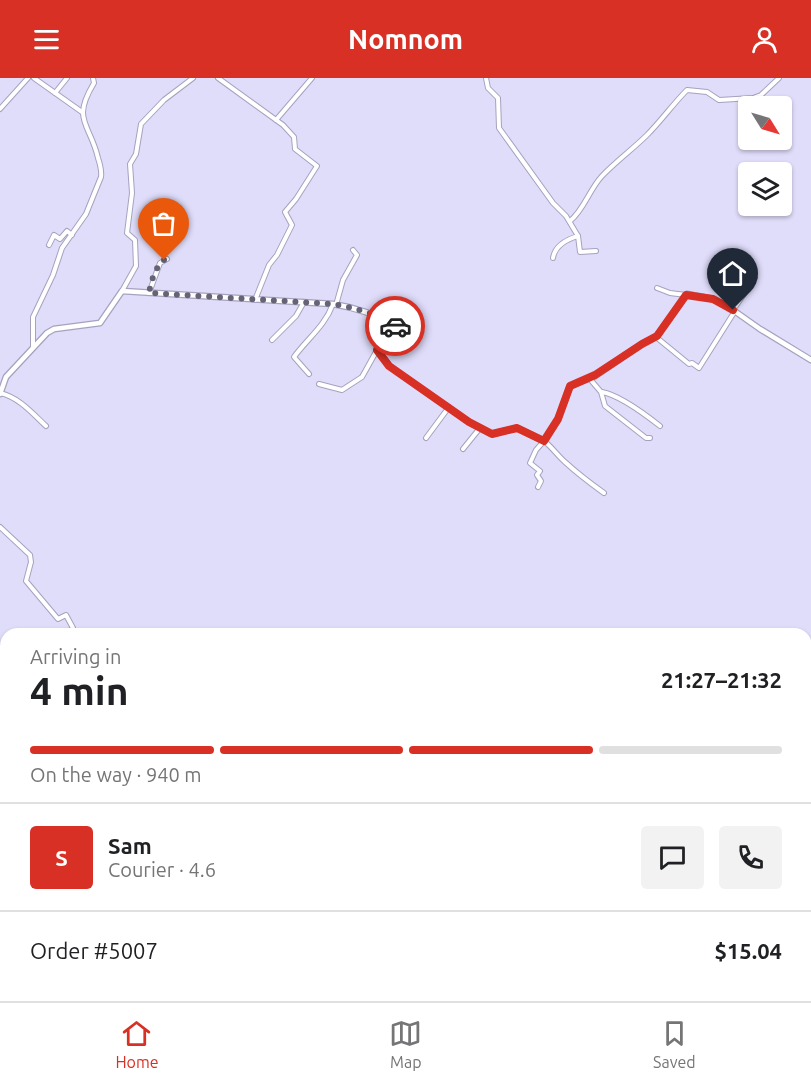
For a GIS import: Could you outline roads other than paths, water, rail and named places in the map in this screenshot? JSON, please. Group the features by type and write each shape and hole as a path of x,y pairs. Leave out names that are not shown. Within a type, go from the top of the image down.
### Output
{"street":[{"path":"0,110 28,78"},
{"path":"33,347 33,317 53,275 62,248 86,214 102,172 95,144 87,132 81,112 34,78"},
{"path":"55,93 68,78"},
{"path":"81,112 94,83 93,78"},
{"path":"46,426 23,404 11,396 0,394 6,377 33,347 54,329 100,323 122,291 136,266 135,240 127,234 132,193 130,164 136,154 141,124 164,100 193,78"},
{"path":"218,78 276,120 294,137 295,148 317,166 285,212 292,225 277,255 269,265 255,300"},
{"path":"276,120 312,78"},
{"path":"486,78 488,88 498,98 499,128 553,203 570,221 578,236 580,252 596,251"},
{"path":"570,221 602,176 656,126 669,108 687,90 707,92 719,100 753,98 762,95 779,78"},
{"path":"49,245 54,235 60,239 67,231 72,235"},
{"path":"553,258 554,252 566,240 578,236"},
{"path":"309,374 294,357 304,343 318,330 335,305 343,280 357,255 353,250"},
{"path":"149,293 160,263 167,259"},
{"path":"656,337 689,364 692,363 699,368 755,278"},
{"path":"657,288 670,293 713,299 811,360"},
{"path":"122,291 335,305 373,315 395,326 377,350 367,372 359,380 342,390 319,384"},
{"path":"538,487 541,482 537,475 540,471 530,463 536,450 558,419 570,386 595,375 656,337 687,295"},
{"path":"272,340 296,316 304,302"},
{"path":"377,350 389,366 480,428 492,434 517,428 544,441 585,481 604,493"},
{"path":"588,378 601,392 605,406 646,438 650,438"},
{"path":"601,392 612,394 660,426"},
{"path":"426,438 449,407"},
{"path":"463,449 480,428"},
{"path":"0,527 30,555 31,562 26,581 51,614 58,620 66,615 73,628"}]}
